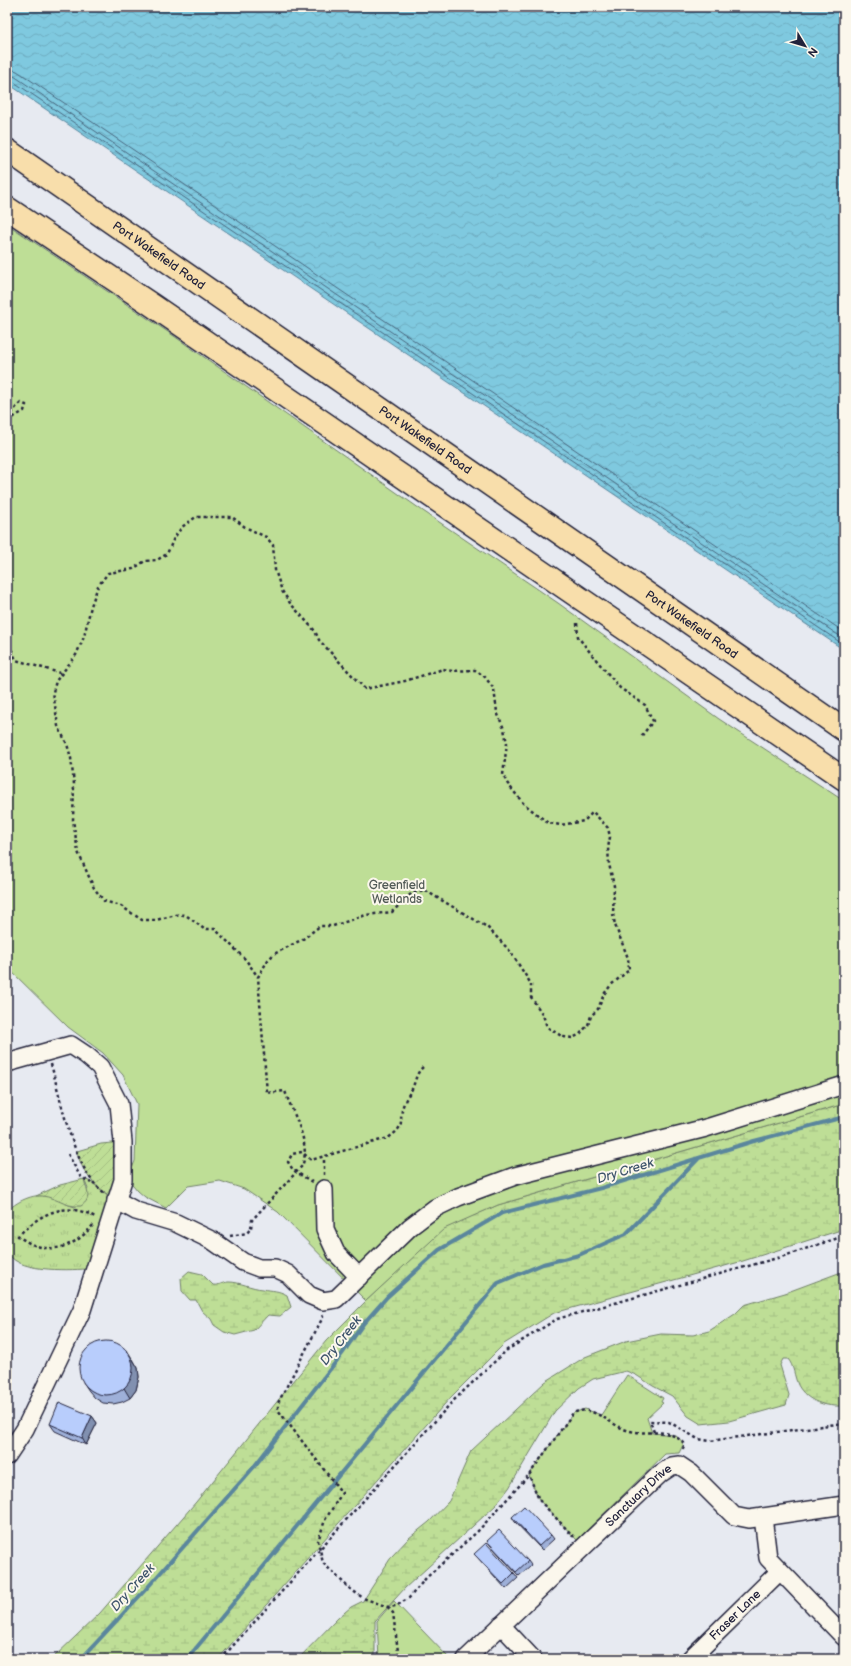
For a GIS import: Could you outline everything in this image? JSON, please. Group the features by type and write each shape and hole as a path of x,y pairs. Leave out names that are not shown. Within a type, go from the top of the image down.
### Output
{"highway":[{"name":"Port Wakefield Road","path":"7,150 844,730"},
{"path":"7,208 172,318 844,779"}],"street":[{"path":"7,1063 47,1050 71,1045 86,1055 100,1067 112,1088 118,1104 123,1142 123,1180 116,1200 103,1223 82,1310 25,1429 7,1456"},
{"path":"116,1200 136,1211 176,1223 213,1241 243,1262 259,1268 275,1268 288,1274 309,1295 323,1301 336,1299 410,1227 435,1208 480,1188 515,1176 706,1128 844,1085"},
{"path":"324,1189 325,1229 336,1253 359,1277"},
{"name":"Sanctuary Drive","path":"466,1659 666,1468 681,1466 691,1473 734,1516 749,1519 844,1505"},
{"path":"763,1517 766,1554 780,1571 844,1636"},
{"name":"Fraser Lane","path":"690,1659 780,1571"},
{"path":"501,1625 533,1659"}],"path":[{"path":"7,425 9,420 14,408 21,403 26,405 24,411 9,420"},
{"path":"213,1241 233,1234 247,1232 251,1228 252,1220 257,1213 302,1166 304,1154 302,1133 285,1091 267,1093 258,977 246,960 215,929 204,929 187,916 180,914 156,920 142,920 121,906 104,901 94,888 78,852 73,820 74,784 71,758 67,744 58,726 53,692 56,681 63,674 76,655 84,637 91,606 98,586 108,573 133,569 145,561 157,560 167,554 174,538 182,527 196,517 232,517 245,527 266,537 273,545 277,580 290,603 315,631 319,640 365,689 405,681 442,669 452,671 470,669 475,670 485,677 494,689 497,712 504,729 507,743 503,775 507,784 523,803 548,823 561,825 584,821 593,812 608,828 610,837 609,864 614,886 615,925 628,958 630,970 611,984 604,994 598,1009 591,1016 588,1025 580,1034 573,1038 563,1038 547,1027 543,1015 531,997 531,984 510,951 487,927 426,892 412,893 392,912 366,915 333,926 320,926 303,939 274,954 268,960 258,977"},
{"path":"577,623 578,637 593,656 620,688 645,705 653,721 640,738"},
{"path":"7,639 16,660 63,674"},
{"path":"47,1050 78,1159 88,1177 98,1188"},
{"path":"324,1158 324,1189 295,1173 290,1167 289,1158 292,1154 299,1151 311,1160 324,1158 382,1141 397,1132 402,1124 403,1106 412,1088 417,1072 423,1066"},
{"path":"68,1154 80,1176 116,1200"},
{"path":"59,1210 78,1210 103,1223 80,1239 65,1247 48,1248 34,1246 18,1236 41,1216 59,1210"},
{"path":"221,1659 453,1401 507,1350 557,1319 781,1257 844,1236"},
{"path":"309,1295 320,1307 323,1317 278,1403 278,1410 342,1493 325,1520 318,1541 319,1551 323,1562 330,1571 363,1598 388,1607 396,1606 409,1598 426,1578 478,1530 529,1476 573,1413 579,1410 585,1410 601,1415 630,1431 675,1435 684,1443 681,1466"},
{"path":"654,1432 650,1421 669,1422 698,1439 710,1441 844,1423"},
{"path":"529,1476 539,1500 583,1547"},
{"path":"388,1607 393,1613 399,1659"}],"green space":[{"name":"Greenfield Wetlands","path":"7,224 174,336 423,511 558,603 719,719 844,801 844,1104 498,1205 444,1229 366,1301 278,1212 244,1189 220,1181 188,1186 166,1208 145,1197 138,1191 128,1179 135,1161 137,1104 123,1075 103,1053 68,1027 7,967"},
{"path":"844,1104 844,1229 743,1261 554,1313 504,1344 451,1397 218,1659 52,1659 100,1613 196,1502 326,1341 366,1301 444,1228 498,1205"},
{"path":"123,1142 116,1200 91,1180 79,1160 77,1151 101,1144"},
{"path":"84,1179 91,1182 110,1197 86,1269 67,1270 42,1268 19,1263 11,1257 7,1250 6,1242 8,1210 22,1200 34,1196 51,1197 75,1207 88,1189"},
{"path":"84,1179 88,1197 85,1203 81,1206 69,1205 48,1197 36,1196 60,1185"},
{"path":"189,1271 202,1274 213,1285 233,1282 281,1292 287,1295 291,1307 280,1316 268,1315 254,1330 235,1335 224,1332 214,1325 211,1319 202,1311 196,1300 190,1300 182,1291 181,1278"},
{"path":"844,1271 844,1406 830,1406 806,1396 798,1385 792,1365 788,1359 783,1359 780,1365 789,1395 786,1405 729,1421 701,1424 688,1416 672,1396 636,1375 626,1371 593,1379 579,1388 555,1411 509,1488 496,1505 405,1588 375,1621 375,1659 298,1659 338,1618 351,1607 363,1601 392,1556 409,1538 429,1522 449,1501 471,1451 545,1382 585,1357 626,1341 661,1334 693,1335 709,1331 735,1314 744,1305 785,1293"},
{"path":"627,1375 663,1398 661,1402 663,1403 647,1418 652,1433 675,1435 684,1443 679,1453 665,1454 577,1540 539,1500 529,1475 573,1413 585,1409 601,1415"},
{"path":"394,1601 448,1657 446,1659 379,1659 377,1621"}],"water":[{"path":"7,7 844,7 844,650 7,83"}],"building":[{"path":"106,1341 116,1343 125,1349 131,1358 133,1368 131,1378 125,1387 116,1393 106,1395 96,1393 87,1387 81,1378 79,1368 81,1358 87,1349 96,1343"},
{"path":"59,1402 92,1416 82,1438 50,1424"},
{"path":"524,1506 551,1535 539,1546 512,1517"},
{"path":"499,1530 528,1561 516,1572 487,1541"},
{"path":"486,1543 514,1573 503,1584 474,1554"}],"waterway":[{"name":"Dry Creek","path":"81,1659 147,1588 253,1468 342,1354 363,1324 387,1297 439,1250 502,1213 601,1188 754,1141 844,1117"},
{"name":"Dry Creek","path":"187,1659 498,1283 543,1264 579,1255 626,1234 698,1159"}]}
